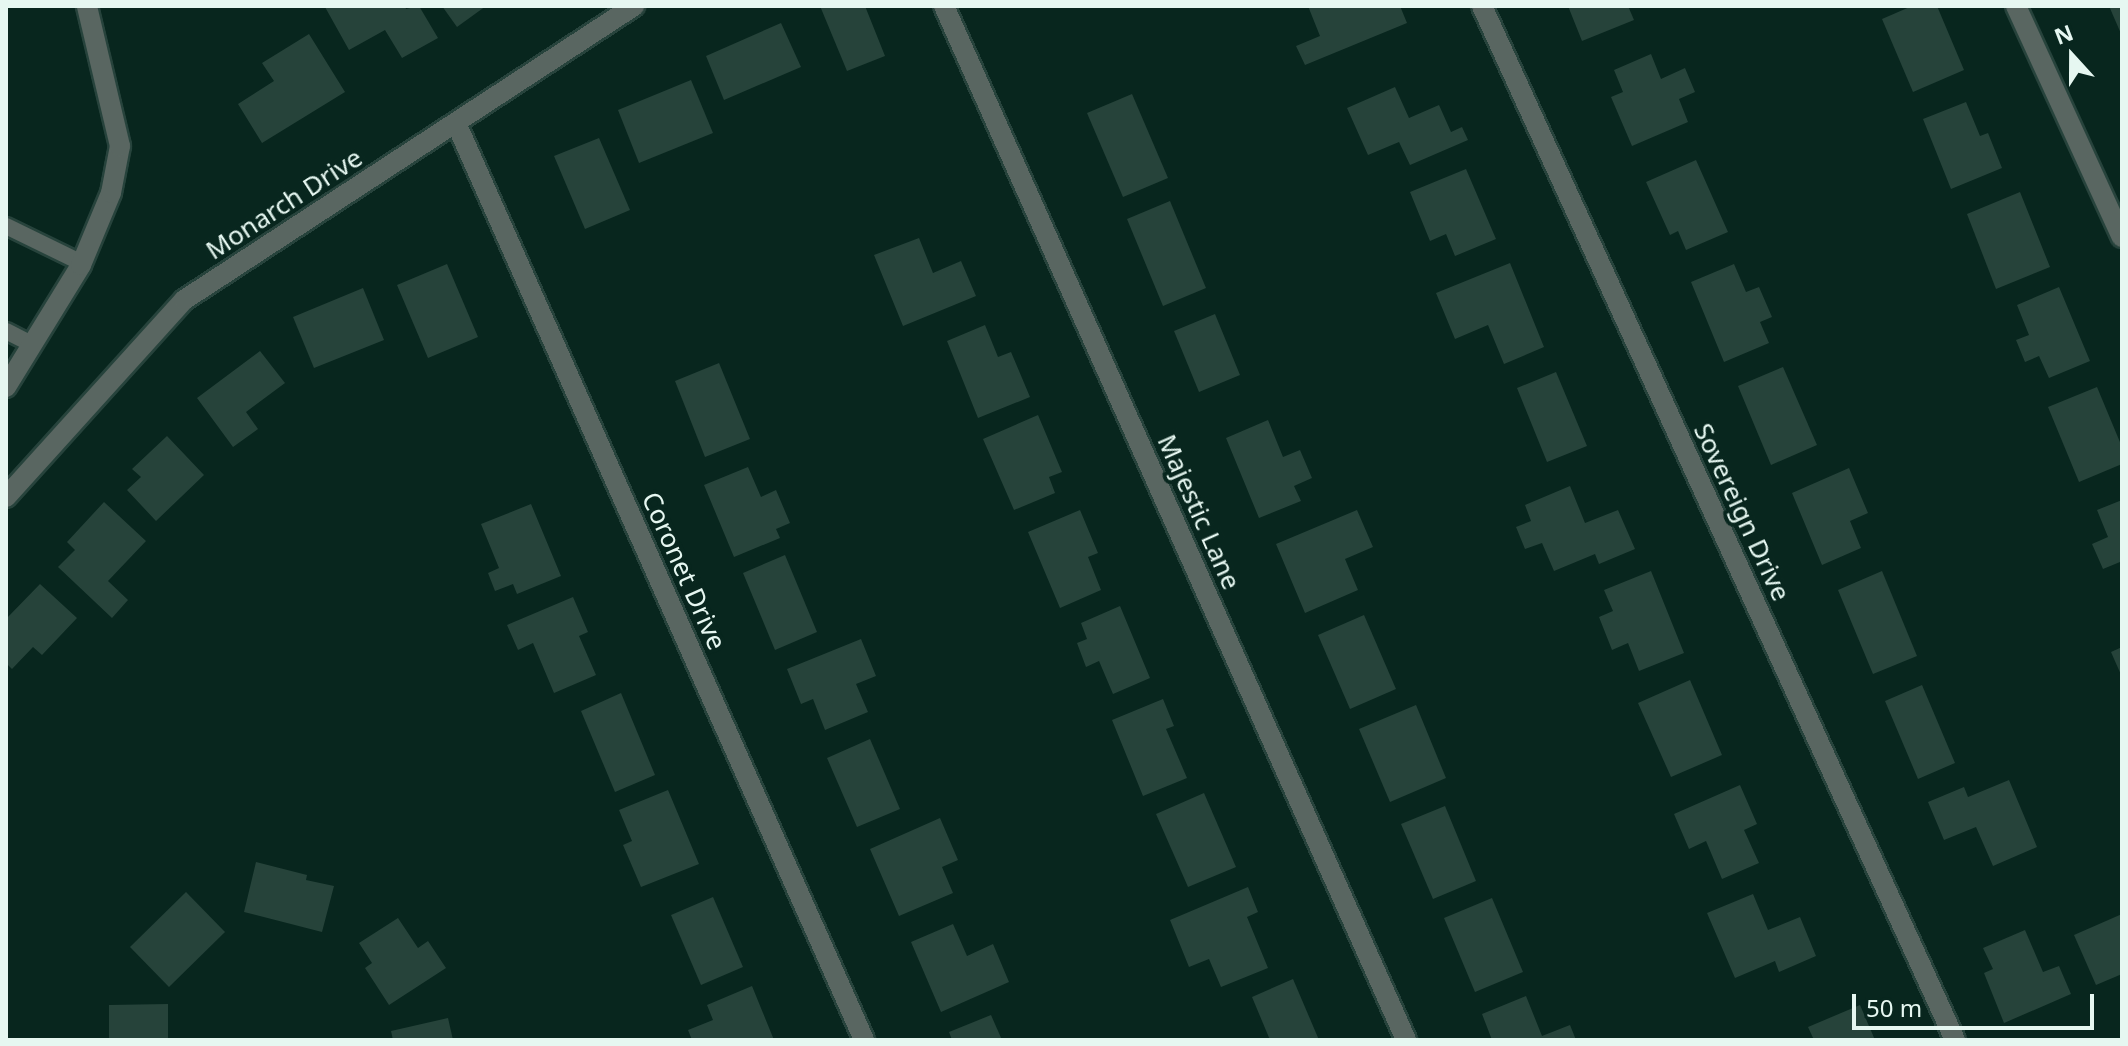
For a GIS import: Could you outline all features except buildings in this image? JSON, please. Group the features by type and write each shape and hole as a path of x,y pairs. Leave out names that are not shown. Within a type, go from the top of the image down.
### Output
{"street":[{"path":"6,387 82,263 111,193 120,146 87,6"},
{"name":"Monarch Drive","path":"6,497 184,300 634,6"},
{"name":"Majestic Lane","path":"944,6 1406,1040"},
{"name":"Sovereign Drive","path":"1482,6 1955,1040"},
{"path":"2016,6 2122,237"},
{"name":"Coronet Drive","path":"456,123 864,1040"}],"lane":[{"path":"6,226 82,263"},
{"path":"6,331 33,345"}]}
